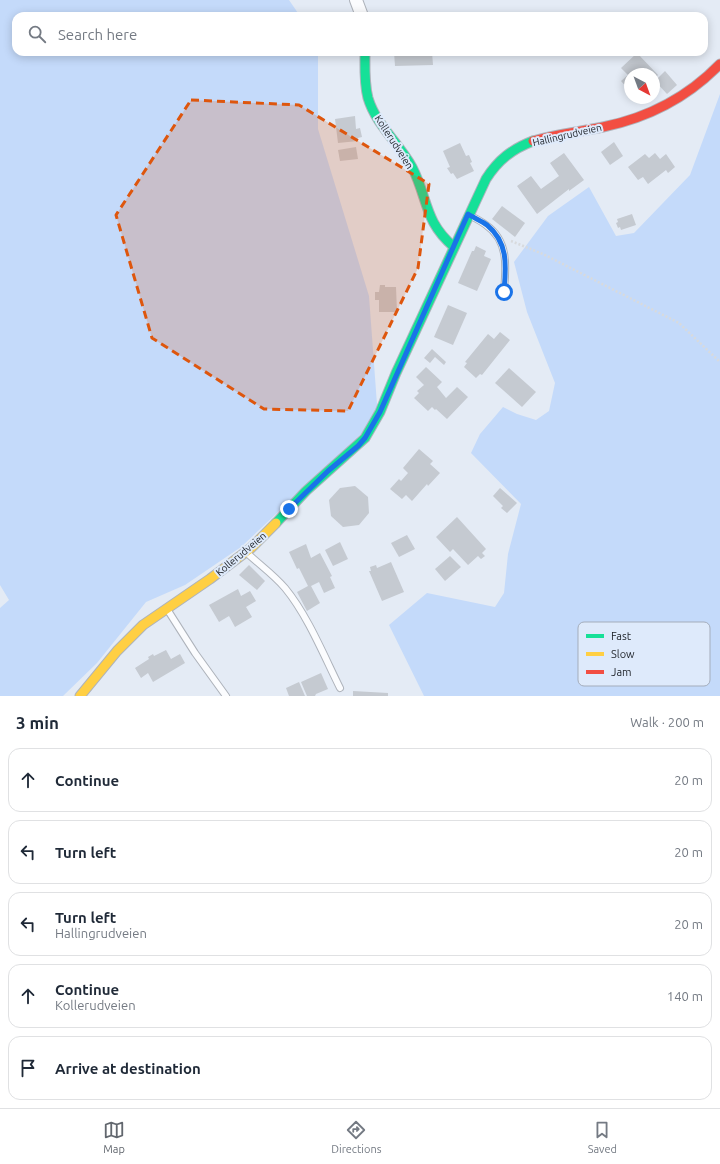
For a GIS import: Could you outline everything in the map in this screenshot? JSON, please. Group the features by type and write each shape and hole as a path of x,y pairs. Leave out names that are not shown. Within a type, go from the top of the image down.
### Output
{"street":[{"path":"356,0 360,12"},
{"name":"Kollerudveien","path":"80,696 117,651 143,625 210,579 246,552 265,535 328,471 358,446 370,430 380,412 454,247 446,241 434,226 429,217 417,179 411,166 380,123 374,111 368,96 365,80 365,56"},
{"name":"Hallingrudveien","path":"454,247 468,214 488,176 495,165 508,152 540,139 609,125 645,115 669,104 690,91 703,81 720,64"}],"lane":[{"path":"468,214 487,225 498,236 505,255 506,266 504,292"},
{"path":"246,552 276,578 294,599 306,619 340,688"},
{"path":"166,608 190,647 226,696"}],"path":[{"path":"498,236 543,254 680,323 720,362"}],"highlighted area":[{"path":"191,100 299,105 429,184 418,268 348,411 264,409 152,338 116,215"}],"shaded area":[{"path":"0,0 289,0 297,12 12,12 12,56 318,56 318,129 369,296 378,418 241,547 185,585 146,602 97,663 63,696 0,696 0,608 9,600 0,585"},
{"path":"720,94 720,696 424,696 389,625 427,593 495,607 504,593 508,554 521,504 471,453 480,434 503,407 517,414 536,420 549,411 555,383 527,312 514,262 548,216 589,187 616,236 634,233 690,175"}],"building":[{"path":"394,56 432,56 433,65 395,66"},
{"path":"634,56 640,56 651,68 624,68 624,71 621,68"},
{"path":"665,71 677,85 667,94 660,86 660,76"},
{"path":"355,116 356,129 360,128 362,137 358,138 358,141 338,143 335,119"},
{"path":"614,142 623,156 610,165 601,152"},
{"path":"460,143 466,156 469,155 472,162 470,163 474,171 457,179 447,168 450,167 443,151"},
{"path":"356,147 358,159 340,161 338,150"},
{"path":"564,153 584,180 569,191 569,189 537,214 517,186 531,176 541,189 559,176 550,163"},
{"path":"655,153 660,159 666,154 675,167 668,173 666,170 648,184 643,177 638,180 628,167 645,154 649,158"},
{"path":"502,206 525,223 515,237 492,219"},
{"path":"632,214 636,225 621,230 620,227 618,228 616,223 618,222 617,219"},
{"path":"476,246 486,251 484,256 491,259 477,291 458,283 472,251 474,251"},
{"path":"380,285 385,285 385,287 396,287 397,312 379,312 379,300 375,300 375,292 379,292"},
{"path":"448,305 467,313 453,345 434,337"},
{"path":"500,332 510,340 482,375 480,374 476,378 464,367 467,363 465,362 488,334 494,339"},
{"path":"432,349 446,362 444,365 435,357 430,363 424,358"},
{"path":"426,367 442,382 437,387 446,398 457,387 468,397 447,419 432,407 428,411 414,398 419,393 417,391 424,385 416,377"},
{"path":"509,368 536,392 522,407 495,383"},
{"path":"419,449 433,461 430,464 440,473 428,486 427,484 412,501 406,495 402,499 390,489 399,479 401,481 408,473 403,468"},
{"path":"355,486 368,497 369,513 359,525 343,527 331,516 329,500 340,488"},
{"path":"500,488 517,503 507,513 501,508 503,506 493,496"},
{"path":"457,517 486,549 482,553 485,556 481,559 478,556 468,565 453,549 450,552 436,537"},
{"path":"407,535 415,549 399,557 391,543"},
{"path":"340,542 348,559 333,566 325,550"},
{"path":"306,544 311,558 320,553 332,576 330,577 335,588 324,593 319,582 311,586 320,603 307,611 297,592 308,586 299,568 297,569 289,552"},
{"path":"450,556 461,567 445,581 435,569"},
{"path":"391,562 404,592 382,601 369,571 371,571 370,567 376,565 377,568"},
{"path":"249,565 265,581 257,590 239,575"},
{"path":"238,589 241,596 250,591 256,601 246,607 252,617 235,627 229,616 219,622 209,605"},
{"path":"166,650 171,659 180,654 185,663 153,682 148,673 141,678 135,668 149,659 148,657 153,654 154,656"},
{"path":"321,673 328,689 316,694 315,696 307,696 301,682"},
{"path":"299,682 305,696 289,696 286,688"},
{"path":"353,691 388,693 388,696 353,696"}],"traffic: fast":[{"path":"365,56 366,87 368,98 376,117 407,158 417,178 432,219 444,238 454,247"},
{"path":"276,523 306,491 365,438 380,412 396,373 486,179 495,166 506,156 533,141"}],"traffic: slow":[{"path":"80,696 117,651 143,625 210,579 251,548 276,523"}],"traffic: jam":[{"path":"533,141 619,123 651,112 681,96 708,76 720,64"}],"route":[{"path":"289,509 306,491 358,446 370,430 380,412 396,373 468,214 487,225 498,236 505,255 506,266 504,292"}]}
